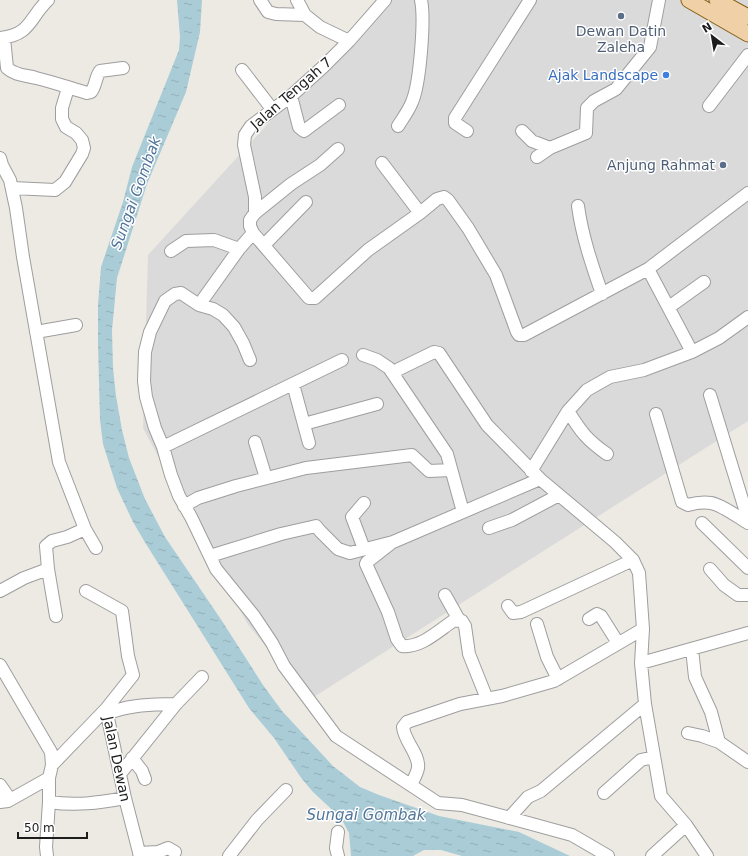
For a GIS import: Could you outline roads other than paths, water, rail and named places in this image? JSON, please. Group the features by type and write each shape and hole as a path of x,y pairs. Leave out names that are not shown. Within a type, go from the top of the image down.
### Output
{"main road":[{"path":"689,0 748,34"},
{"path":"718,0 748,17"}],"street":[{"path":"48,0 20,33 2,38 7,68 11,72 87,93 91,92 95,87 100,71 123,68"},
{"path":"260,0 268,12 276,14 305,15"},
{"path":"297,0 305,15 320,27 350,41"},
{"name":"Jalan Tengah 7","path":"253,233 250,226 250,220 254,213 255,197 244,145 245,135 250,126 292,96 350,41 385,0"},
{"path":"398,126 413,101 418,82 423,26 421,0"},
{"path":"467,131 455,123 455,118 530,0"},
{"path":"537,157 550,148 586,133 587,108 594,101 616,89 650,47 659,0"},
{"path":"709,106 748,54"},
{"path":"242,70 272,109"},
{"path":"12,188 55,190 65,182 82,154 84,148 82,140 76,133 66,127 62,119 62,108 68,88"},
{"path":"292,96 299,127 304,131 339,105"},
{"path":"522,131 532,141 550,148"},
{"path":"254,213 291,184 320,165 338,149"},
{"path":"0,158 3,174 12,188 59,462 85,529 96,548"},
{"path":"382,163 420,213"},
{"path":"198,304 253,233 309,298 315,298 368,250 437,199 444,197 448,200 468,228 496,275 517,332 519,335 524,335 648,269 748,193"},
{"path":"264,245 306,202"},
{"path":"578,206 585,243 602,294"},
{"path":"171,251 186,241 214,240 239,250"},
{"path":"648,269 692,352"},
{"path":"669,307 704,282"},
{"path":"250,360 234,327 223,315 213,309 198,304 181,294 175,294 165,301 150,332 145,352 144,381 146,397 155,428 164,447 178,496 216,569 254,616 269,638 284,666 336,736 438,803 462,805 572,836 608,856"},
{"path":"531,470 568,411 587,390 610,377 644,370 692,352 719,338 748,317"},
{"path":"36,332 76,325"},
{"path":"393,372 434,352 439,353 486,425 540,479 615,542 633,560 639,573 643,629 641,663 645,704 661,796 686,824 707,856"},
{"path":"363,355 385,364 393,372 447,454 463,512"},
{"path":"164,447 342,360"},
{"path":"293,384 309,443"},
{"path":"710,395 748,520"},
{"path":"304,424 377,404"},
{"path":"568,411 583,434 607,454"},
{"path":"656,414 682,502 688,505 698,503 710,503 717,505 748,523"},
{"path":"255,442 266,478"},
{"path":"184,506 198,498 306,468 412,455 429,470 451,470"},
{"path":"210,556 281,534 316,526 338,549 350,554 393,542 540,479"},
{"path":"489,528 512,520 559,495"},
{"path":"364,503 352,517 364,549"},
{"path":"702,523 748,568"},
{"path":"56,616 48,569 46,546 52,542 85,529"},
{"path":"393,542 366,564 388,612 397,639 402,646 411,647 419,644 453,621 459,620"},
{"path":"508,606 513,613 521,612 633,560"},
{"path":"0,590 24,578 48,569"},
{"path":"710,569 724,585 738,595 748,595"},
{"path":"52,765 106,711 132,675 122,611 86,591"},
{"path":"445,595 459,620 462,621 465,626 469,654 487,699"},
{"path":"589,619 597,614 601,616 618,643"},
{"path":"537,624 549,662 558,679"},
{"path":"411,786 418,768 418,761 403,733 403,727 407,722 460,704 502,696 558,679 643,629"},
{"path":"641,663 748,633"},
{"path":"692,649 695,677 711,712 719,742"},
{"path":"0,665 51,752 52,765 49,778 46,846 47,856"},
{"path":"120,774 176,704 202,677"},
{"path":"106,711 141,705 176,704"},
{"path":"509,818 528,797 541,791 645,704"},
{"name":"Jalan Dewan","path":"106,711 125,798 140,854"},
{"path":"688,733 719,742 727,749 748,762"},
{"path":"604,793 641,760 654,757"},
{"path":"132,758 142,771 145,779"},
{"path":"4,801 49,778"},
{"path":"0,785 6,795 4,801"},
{"path":"229,856 258,820 286,790"},
{"path":"49,802 67,805 125,798"},
{"path":"652,856 686,824"},
{"path":"338,832 336,848 338,856"},
{"path":"140,854 158,852 168,848 175,852"}],"water":[{"name":"Sungai Gombak","path":"177,0 202,0 200,32 186,92 147,184 117,278 112,330 113,368 122,430 129,458 145,499 165,537 263,685 282,711 333,766 360,787 379,795 439,816 519,832 570,856 462,856 441,850 424,850 413,856 351,856 349,833 341,818 313,792 302,779 274,738 249,708 146,544 133,522 117,488 103,444 100,420 98,305 101,267 123,202 132,167 179,50 180,37"}],"place":[{"name":"Dewan Datin Zaleha","path":"621,16"},
{"name":"Ajak Landscape","path":"666,75"},
{"name":"Anjung Rahmat","path":"723,165"}]}
